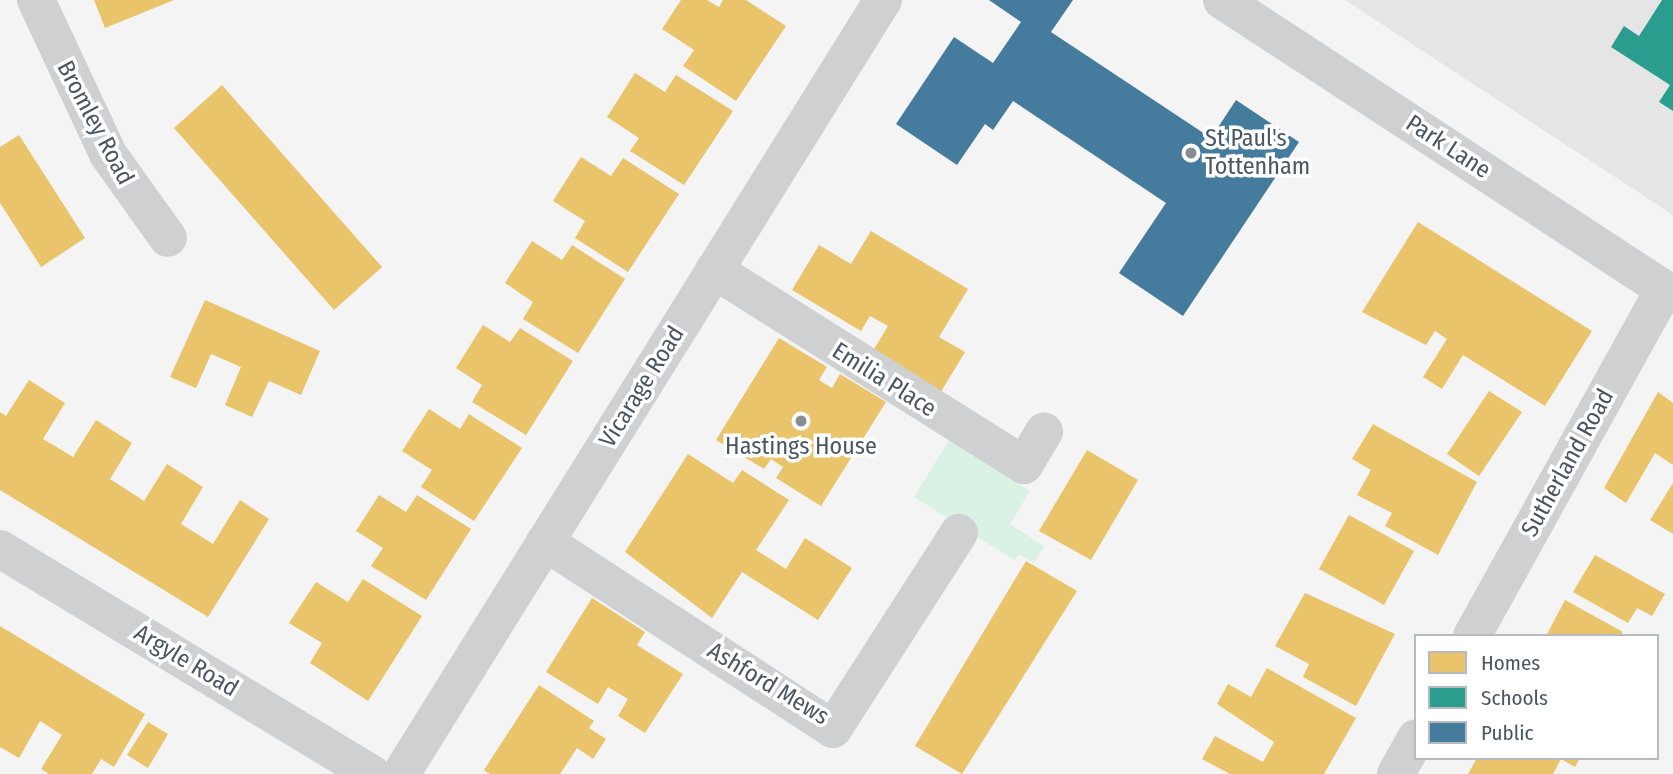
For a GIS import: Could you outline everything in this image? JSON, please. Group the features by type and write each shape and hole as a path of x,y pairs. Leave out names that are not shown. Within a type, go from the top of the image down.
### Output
{"street":[{"name":"Bromley Road","path":"36,0 108,154 168,238"},
{"name":"Vicarage Road","path":"401,774 883,0"},
{"name":"Park Lane","path":"1222,0 1668,292"},
{"name":"Emilia Place","path":"714,270 1024,465 1044,432"},
{"name":"Sutherland Road","path":"1473,634 1668,292"},
{"name":"Ashford Mews","path":"545,542 833,729 959,533"},
{"name":"Argyle Road","path":"0,548 372,774"},
{"path":"1396,774 1414,742"}],"shaded area":[{"path":"1345,0 1673,0 1673,215"}],"green space":[{"path":"949,440 1030,491 1010,524 1044,546 1034,563 1019,554 1014,560 914,497"}],"building: Homes":[{"path":"94,0 174,0 105,28"},
{"path":"681,0 707,0 719,7 723,0 746,0 786,26 736,101 683,66 694,50 662,29"},
{"path":"635,73 665,92 676,75 733,111 684,185 630,151 639,138 607,117"},
{"path":"222,85 382,267 334,310 174,128"},
{"path":"19,135 85,238 41,267 0,203 0,147"},
{"path":"581,157 611,176 623,158 679,194 628,272 575,238 585,221 553,201"},
{"path":"1418,222 1592,331 1545,406 1463,355 1442,389 1423,377 1447,339 1435,331 1426,345 1362,312"},
{"path":"871,231 968,289 939,337 965,352 939,395 871,354 888,326 870,316 861,331 792,290 819,245 851,264"},
{"path":"532,241 562,260 572,245 625,279 578,353 523,319 533,302 505,283"},
{"path":"205,300 320,351 301,395 269,381 252,417 225,405 241,367 211,354 196,388 170,377"},
{"path":"483,325 510,342 520,328 573,361 526,435 472,402 482,385 456,368"},
{"name":"Hastings House","path":"779,338 827,367 819,380 832,388 840,374 886,402 821,506 776,478 783,467 771,459 764,469 716,440"},
{"path":"29,380 65,403 43,439 73,457 96,420 132,443 110,479 144,501 167,464 203,487 181,524 213,544 240,500 269,519 208,617 0,490 0,412 6,416"},
{"path":"1489,391 1522,412 1479,476 1447,454"},
{"path":"1658,392 1673,403 1673,465 1655,453 1626,503 1604,488"},
{"path":"429,409 460,429 469,414 522,448 474,521 421,487 432,470 402,451"},
{"path":"1373,424 1477,482 1438,555 1385,526 1392,513 1357,495 1371,470 1352,459"},
{"path":"1087,450 1138,480 1091,560 1039,531"},
{"path":"688,454 733,483 742,470 789,500 756,550 786,569 805,538 852,568 818,620 742,572 712,618 625,552"},
{"path":"1673,483 1673,534 1650,520"},
{"path":"379,495 406,512 417,495 471,529 426,600 371,566 383,548 356,531"},
{"path":"1349,515 1414,551 1384,605 1319,569"},
{"path":"1595,555 1665,594 1652,616 1637,608 1628,623 1573,592"},
{"path":"1026,561 1077,591 962,774 915,746"},
{"path":"363,579 422,616 368,701 310,663 322,643 289,623 316,582 348,602"},
{"path":"1305,593 1395,634 1356,706 1303,677 1309,664 1275,646"},
{"path":"592,598 645,632 637,645 683,674 645,733 618,716 628,699 608,687 598,704 546,672"},
{"path":"1565,600 1623,632 1622,634 1547,634"},
{"path":"0,626 145,714 114,767 101,759 92,774 49,774 41,769 62,735 40,721 19,758 0,747"},
{"path":"1267,668 1356,718 1324,774 1230,774 1202,759 1215,736 1263,762 1274,742 1217,704 1228,684 1251,697"},
{"path":"539,685 594,721 589,728 606,739 593,759 577,748 560,774 490,774 484,770"},
{"path":"148,722 168,734 148,768 127,755"},
{"path":"1476,760 1560,760 1553,774 1468,774"},
{"path":"1563,760 1579,760 1575,767"}],"building: Schools":[{"path":"1662,0 1673,0 1673,111 1659,102 1670,85 1611,47 1624,26 1639,36"}],"building: Public":[{"name":"St Paul's Tottenham","path":"989,0 1073,0 1051,32 1211,138 1236,100 1299,142 1183,316 1119,273 1166,203 1013,101 993,130 985,124 957,165 896,124 954,37 993,63 1021,22"}],"place":[{"name":"St Paul's Tottenham","path":"1191,153"},
{"name":"Hastings House","path":"801,421"}]}
